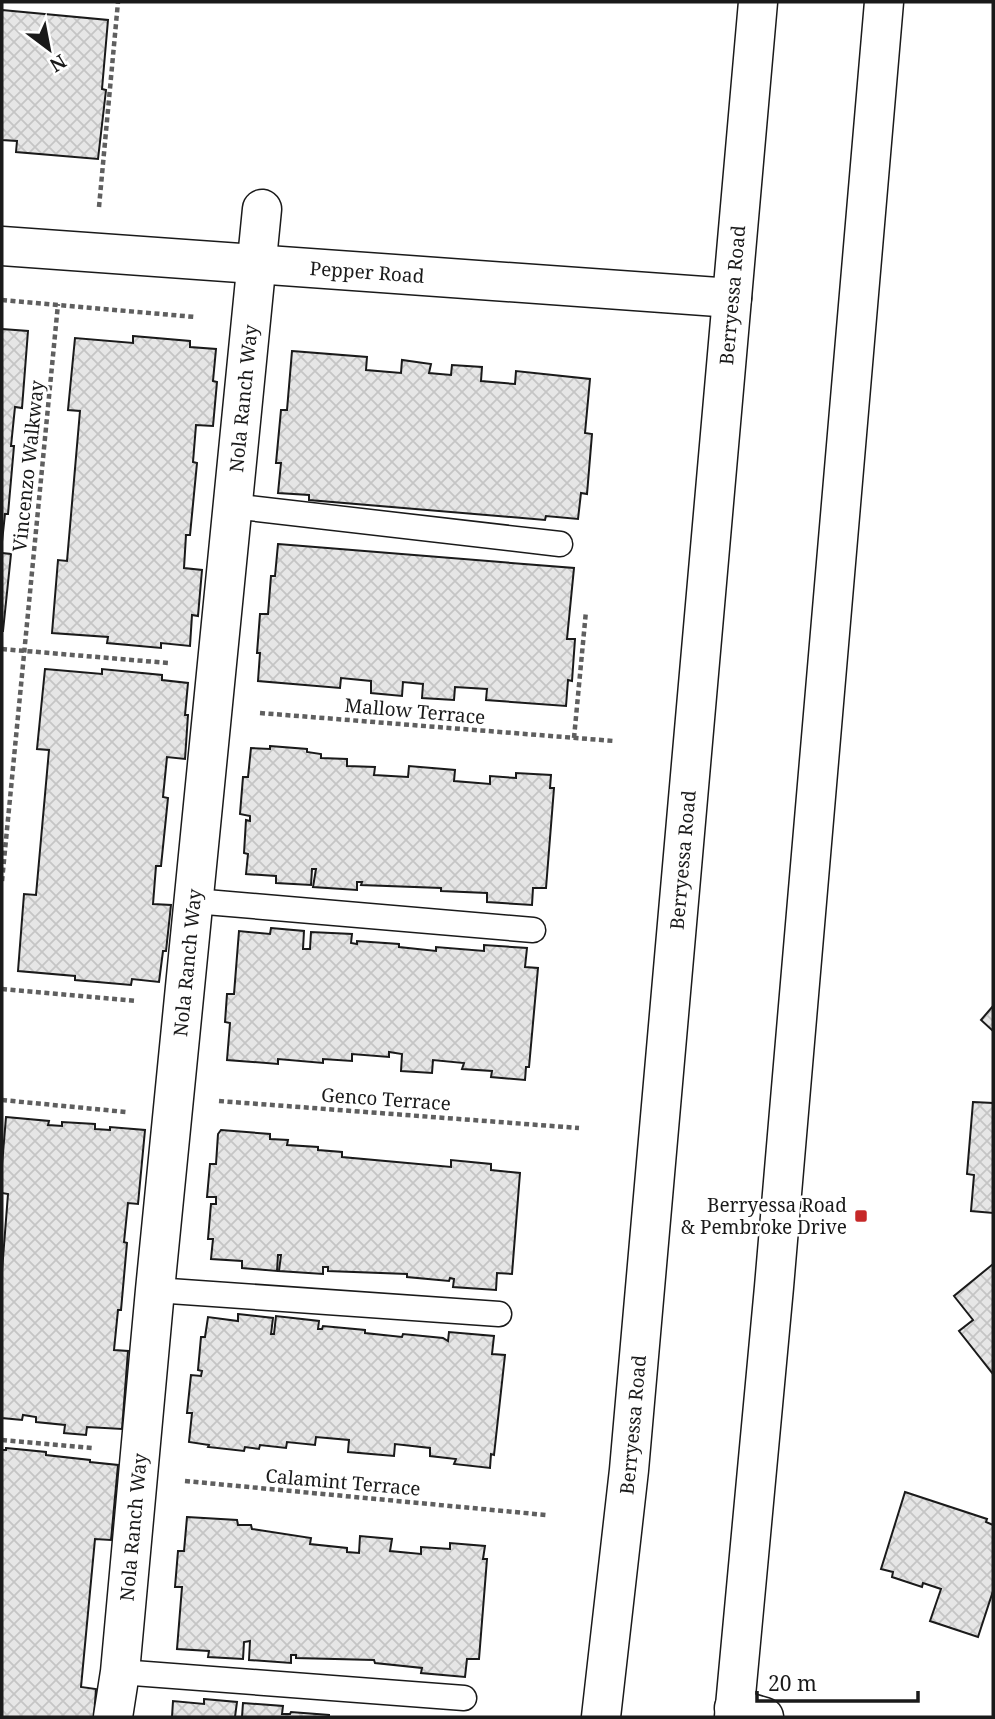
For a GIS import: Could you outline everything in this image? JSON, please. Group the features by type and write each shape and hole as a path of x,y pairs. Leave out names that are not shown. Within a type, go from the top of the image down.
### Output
{"main road":[{"name":"Berryessa Road","path":"601,1717 629,1470 758,2"},
{"path":"744,1714 776,1261 884,2"},
{"name":"Nola Ranch Way","path":"113,1717 120,1672 155,1290 214,710 254,265 262,209"},
{"name":"Pepper Road","path":"2,246 732,298"}],"lane":[{"path":"232,506 560,544"},
{"path":"194,901 533,930"},
{"path":"155,1290 499,1314"},
{"path":"120,1672 464,1698"}],"path":[{"path":"97,254 118,2"},
{"path":"2,300 195,317"},
{"name":"Vincenzo Walkway","path":"2,881 58,304"},
{"path":"574,738 586,611"},
{"path":"2,649 217,668"},
{"name":"Mallow Terrace","path":"214,710 614,741"},
{"path":"2,989 184,1006"},
{"path":"2,1100 131,1113"},
{"name":"Genco Terrace","path":"212,1100 579,1128"},
{"name":"Calamint Terrace","path":"2,1440 139,1464 546,1515"}],"building":[{"path":"2,10 108,20 102,89 106,90 98,159 16,152 17,141 2,140"},
{"path":"2,329 28,331 22,408 15,407 8,514 5,514 2,542"},
{"path":"133,336 190,341 190,347 216,349 213,381 217,382 213,426 196,425 193,462 197,463 190,535 186,535 184,568 202,570 198,616 192,615 190,646 161,643 161,648 107,643 108,637 52,633 58,560 67,561 80,411 68,410 75,338 133,343"},
{"path":"292,351 367,357 366,370 401,373 402,360 431,364 429,373 451,375 452,365 482,367 481,381 515,384 516,371 590,379 585,433 592,434 587,494 581,493 578,519 546,516 545,520 309,500 309,495 278,493 281,463 276,463 281,410 287,410"},
{"path":"278,544 574,568 567,639 575,639 572,681 568,680 566,706 486,700 487,689 455,687 454,700 422,698 423,684 403,682 402,696 371,693 371,681 341,678 340,688 258,681 260,614 268,614 271,576 275,576"},
{"path":"2,553 11,554 3,631 2,631"},
{"path":"45,669 102,674 102,669 162,675 162,680 188,683 185,759 167,757 163,797 168,798 161,866 156,866 153,904 171,905 166,951 163,951 159,982 132,979 131,985 18,971 24,894 36,895 49,750 37,749"},
{"path":"270,746 307,749 307,752 321,754 321,758 347,759 347,766 375,767 374,775 408,777 409,766 455,770 454,781 490,784 490,776 516,778 516,773 551,775 550,788 554,788 546,888 533,888 532,905 487,902 487,893 441,891 441,888 361,885 362,882 357,882 357,890 313,887 316,869 312,869 311,885 276,883 276,876 246,874 246,820 250,821 250,816 240,814 243,777 248,777 251,748 270,749"},
{"path":"271,928 304,931 303,949 310,949 311,932 352,934 351,943 357,944 357,941 399,944 399,947 436,951 436,947 484,951 484,945 527,948 525,967 538,968 529,1067 526,1067 525,1080 491,1077 492,1071 462,1069 464,1063 433,1060 432,1073 401,1071 402,1054 389,1052 389,1057 352,1054 352,1061 323,1059 323,1063 278,1059 278,1064 227,1060 230,1023 225,1022 227,994 234,994 239,931 270,934"},
{"path":"993,1006 993,1031 981,1020"},
{"path":"973,1102 993,1103 993,1213 971,1211 974,1175 967,1174"},
{"path":"6,1117 49,1121 48,1125 62,1126 62,1122 95,1124 95,1129 110,1130 110,1127 145,1130 138,1204 128,1203 121,1310 118,1310 114,1350 128,1351 122,1429 87,1427 86,1435 64,1433 65,1425 36,1422 36,1417 23,1415 22,1420 2,1418 2,1271 8,1194 2,1193 2,1165"},
{"path":"221,1130 270,1134 270,1139 288,1140 287,1145 342,1152 342,1157 451,1167 451,1160 491,1164 491,1170 520,1173 512,1274 497,1273 496,1290 453,1287 454,1279 450,1278 449,1281 407,1277 407,1274 328,1271 328,1267 323,1267 323,1274 279,1271 281,1255 278,1255 277,1271 242,1268 242,1261 211,1259 213,1239 208,1239 211,1204 216,1204 216,1197 207,1197 210,1164 216,1164 218,1134"},
{"path":"993,1264 993,1374 959,1331 973,1320 954,1296"},
{"path":"238,1314 273,1318 271,1334 274,1334 276,1316 319,1321 318,1329 323,1326 365,1330 365,1333 402,1337 403,1334 443,1338 448,1341 449,1332 494,1336 492,1354 505,1355 494,1455 491,1454 490,1468 454,1464 456,1459 430,1456 430,1448 395,1444 394,1456 348,1452 349,1440 316,1437 315,1445 287,1442 286,1448 260,1445 259,1449 245,1447 244,1451 189,1442 192,1413 187,1413 191,1375 201,1376 202,1371 198,1370 201,1337 205,1337 208,1317 238,1321"},
{"path":"6,1448 118,1465 111,1540 95,1539 81,1687 96,1689 94,1717 2,1717 2,1450"},
{"path":"905,1492 987,1519 986,1522 993,1525 993,1591 978,1637 930,1621 941,1589 923,1583 922,1587 892,1577 893,1572 881,1569"},
{"path":"187,1517 237,1520 238,1525 251,1525 252,1529 311,1538 310,1544 347,1548 347,1552 359,1553 360,1536 392,1539 390,1551 421,1554 421,1547 450,1549 450,1543 485,1546 483,1559 487,1559 479,1659 467,1659 465,1677 421,1673 422,1668 375,1663 374,1660 296,1658 296,1655 291,1655 291,1663 249,1660 250,1641 244,1642 243,1659 208,1657 209,1651 177,1649 182,1587 175,1587 178,1551 184,1551"},
{"path":"204,1699 237,1702 235,1717 172,1717 173,1701 204,1704"},
{"path":"243,1703 283,1706 282,1714 291,1712 329,1717 242,1717"}],"place":[{"name":"Berryessa Road & Pembroke Drive","path":"861,1216"}]}
